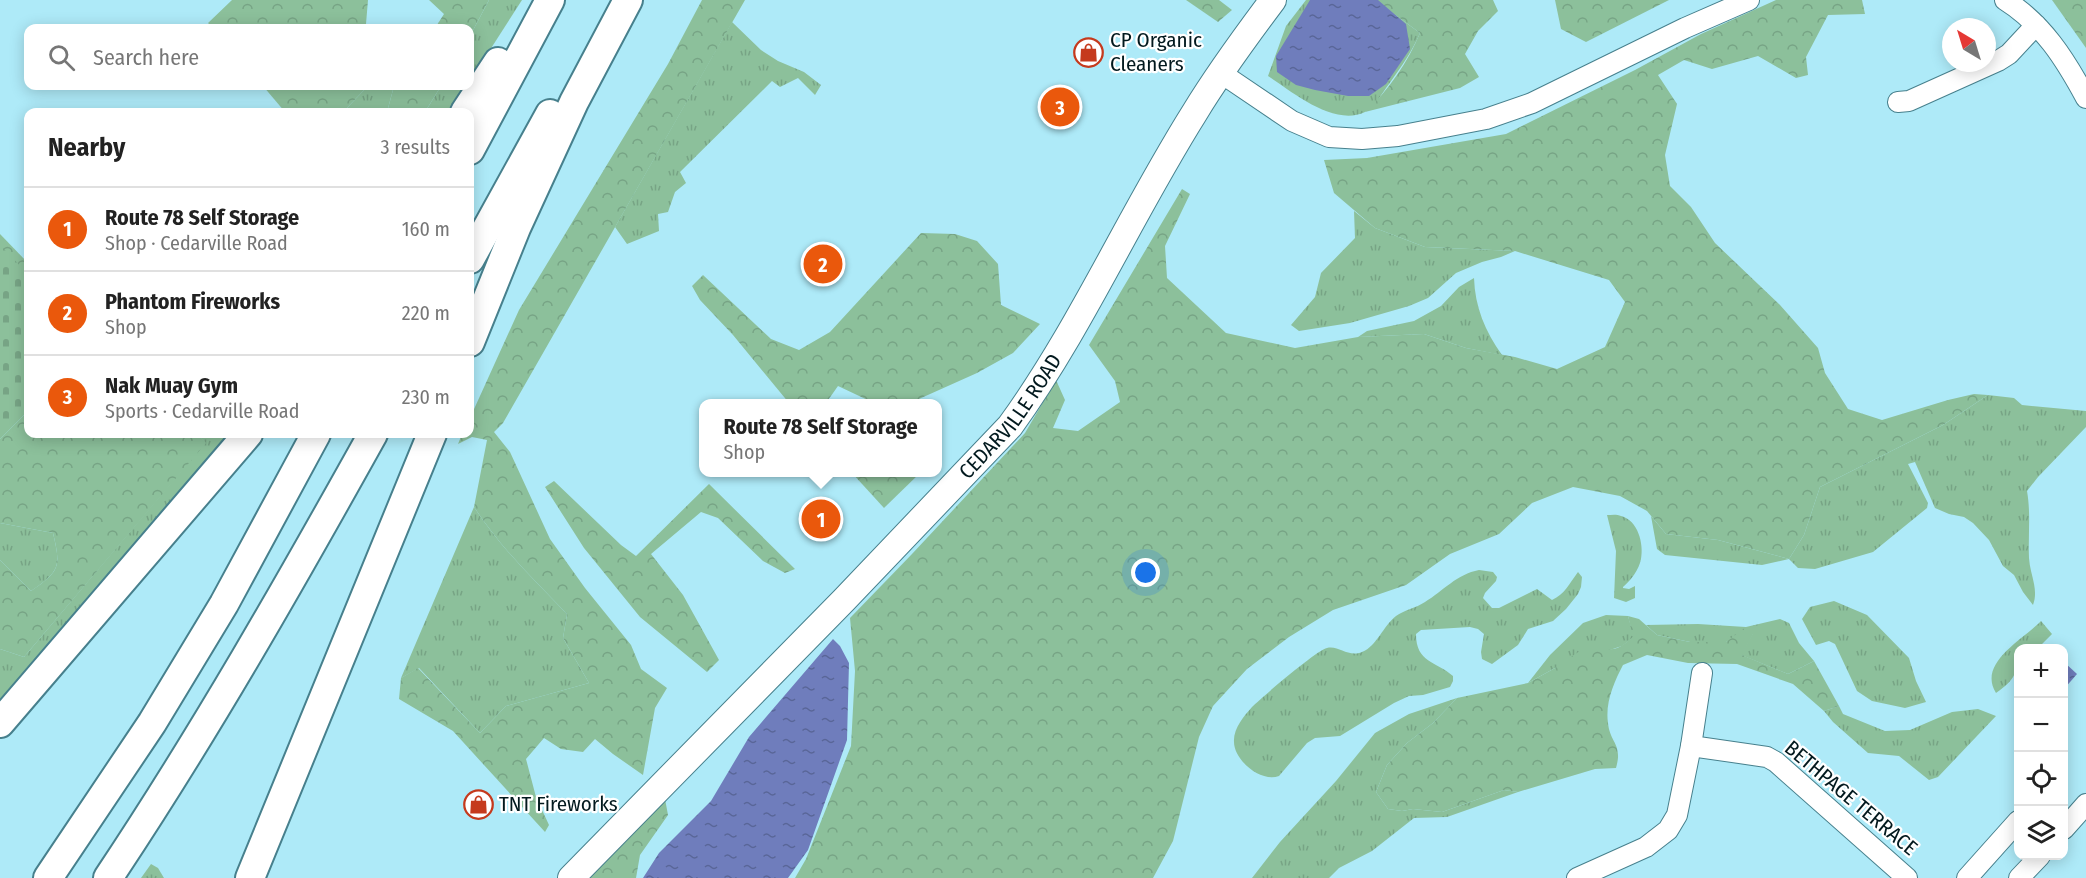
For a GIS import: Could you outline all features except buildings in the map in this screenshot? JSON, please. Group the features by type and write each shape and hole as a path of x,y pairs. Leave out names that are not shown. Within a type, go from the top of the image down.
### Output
{"highway":[{"path":"468,108 538,0"},
{"path":"474,142 550,0"},
{"path":"474,252 613,0"},
{"path":"474,332 516,228 574,102 628,0"},
{"path":"0,723 245,438"},
{"path":"48,878 152,723 224,604 314,438"},
{"path":"108,878 227,690 371,438"},
{"path":"250,878 430,438"}],"main road":[{"name":"CEDARVILLE ROAD","path":"571,878 836,608 1010,426 1059,351 1194,112 1273,0"}],"street":[{"path":"1221,73 1292,121 1329,137 1362,139 1398,136 1486,119 1532,103 1685,28 1749,0"},
{"path":"2005,0 2036,25 2058,49 2086,98"},
{"path":"1898,102 1909,101 1998,61 2009,54 2036,25"},
{"path":"1578,878 1646,847 1668,830 1677,815 1691,746 1702,673"},
{"name":"BETHPAGE TERRACE","path":"1691,746 1767,757 1776,762 1907,878"},
{"path":"1967,878 2014,826"},
{"path":"2019,878 2035,860"}],"green space":[{"path":"232,0 368,0 366,24 208,23"},
{"path":"429,0 489,0 474,28 474,24 438,24 444,14"},
{"path":"489,0 522,0 474,75 474,28"},
{"path":"702,0 745,0 503,423 494,432 510,452 550,539 585,588 631,645 641,669 667,688 655,708 643,775 595,739 583,752 561,749 544,738 526,759 536,797 549,825 545,832 453,731 399,699 401,678 418,668 480,733 506,706 589,683 563,638 567,614 506,549 474,507 487,440 474,437 474,409 519,310 668,64"},
{"path":"1186,0 1219,0 1232,10 1218,22"},
{"path":"1306,0 1375,0 1420,33 1398,72 1369,110 1353,115 1340,115 1327,111 1314,106 1268,76 1286,26"},
{"path":"1375,0 1493,0 1498,11 1478,31 1465,54 1479,77 1460,88 1365,112 1397,76 1420,33"},
{"path":"1555,0 1669,0 1586,42 1561,29"},
{"path":"1776,0 1862,0 1865,14 1828,15 1806,57 1808,75 1796,78 1758,56 1712,69 1684,60 1658,75 1677,104 1665,155 1670,186 1691,207 1715,243 1780,305 1818,348 1825,373 1848,409 1882,420 1948,400 1974,394 1988,395 1943,425 1820,487 1804,535 1789,559 1718,540 1666,534 1647,511 1620,496 1573,487 1532,503 1499,534 1450,554 1406,585 1333,610 1289,637 1247,669 1213,706 1199,737 1173,841 1153,878 795,878 806,859 851,746 855,671 850,618 1025,433 1056,380 1065,400 1053,428 1078,431 1120,402 1115,381 1089,345 1182,189 1190,194 1165,246 1167,278 1226,333 1295,348 1358,337 1424,334 1466,348 1515,357 1557,369 1605,347 1625,302 1609,280 1515,251 1425,247 1375,228 1334,193 1324,160 1367,158 1506,134 1635,70 1701,34"},
{"path":"2052,0 2086,0 2086,48"},
{"path":"732,22 761,50 778,61 804,72 821,85 815,95 798,78 780,87 772,81 680,172 686,183 675,192 668,212 658,214 659,231 627,244 615,227"},
{"path":"266,90 364,90 347,108 282,108"},
{"path":"364,90 393,90 388,108 347,108"},
{"path":"393,90 439,90 427,108 388,108"},
{"path":"439,90 464,90 452,108 427,108"},
{"path":"1354,211 1375,228 1425,247 1515,251 1456,273 1428,298 1409,306 1350,323 1299,331 1291,325 1315,297 1321,273 1355,238"},
{"path":"921,233 955,234 977,241 998,264 1001,305 1040,324 1013,353 977,373 919,399 866,399 838,386 829,399 786,399 733,335 700,300 692,286 703,275 771,339 799,350 830,332"},
{"path":"0,234 24,259 24,288 0,264"},
{"path":"0,245 24,270 24,415 0,439"},
{"path":"1474,278 1476,299 1482,318 1502,355 1466,348 1424,334 1358,337 1367,331 1414,321 1441,306 1459,287"},
{"path":"1988,395 2014,398 2022,405 2086,411 2086,427 2027,491 2029,558 2035,588 2033,605 2014,575 2003,566 1989,540 1973,523 1964,517 1935,508 1915,462 1908,464 1928,503 1927,508 1873,552 1815,569 1798,568 1789,559 1804,535 1820,487 1943,425"},
{"path":"24,415 24,438 202,438 206,443 24,657 0,649 0,560 31,591 53,573 57,554 53,533 0,523 0,439"},
{"path":"201,438 229,438 0,702 0,649 24,657 205,443"},
{"path":"460,438 470,438 458,444"},
{"path":"856,477 916,477 884,508"},
{"path":"554,481 621,545 636,556 709,484 795,569 785,573 763,561 718,518 701,512 651,554 683,595 719,660 707,672 640,617 584,548 545,487"},
{"path":"474,507 506,549 567,614 563,638 589,683 506,706 480,733 419,668 401,678"},
{"path":"1607,515 1627,518 1639,533 1642,553 1640,563 1634,575 1623,587 1629,589 1635,586 1635,598 1626,602 1614,598 1616,551"},
{"path":"1651,516 1666,534 1718,540 1789,559 1762,565 1665,555 1657,549"},
{"path":"0,523 53,533 57,554 56,567 48,578 31,591 0,560"},
{"path":"1479,570 1493,572 1497,577 1483,598 1492,608 1499,608 1537,589 1552,600 1564,592 1578,572 1582,577 1581,587 1566,609 1553,621 1528,629 1518,645 1492,664 1482,659 1484,634 1478,629 1470,627 1421,630 1416,634 1419,651 1428,660 1453,676 1450,687 1423,695 1409,696 1340,736 1315,738 1307,743 1279,776 1264,776 1243,763 1235,749 1234,737 1237,728 1252,707 1290,674 1327,648 1336,648 1348,653 1362,652 1376,641 1396,616 1425,602 1464,575"},
{"path":"1834,601 1867,615 1909,658 1926,702 1905,708 1872,701 1857,691 1835,644 1829,641 1816,645 1802,619 1810,607"},
{"path":"1606,615 1628,616 1634,637 1622,646 1555,668 1528,683 1550,655 1583,623"},
{"path":"1628,616 1639,619 1657,635 1690,642 1726,642 1746,627 1754,632 1742,655 1788,674 1814,661 1839,706 1824,711 1793,684 1737,664 1688,663 1647,655 1623,665 1611,693 1607,715 1609,730 1617,748 1616,768 1595,769 1518,792 1504,790 1442,812 1388,809 1376,792 1387,765 1407,743 1433,723 1457,698 1528,683 1590,644 1608,649 1617,648 1633,637"},
{"path":"1780,619 1789,623 1799,643 1814,661 1788,674 1741,655 1753,633 1726,642 1690,642 1657,635 1646,625 1698,624 1746,627"},
{"path":"2041,621 2052,634 2042,644 2014,644"},
{"path":"2014,644 2014,674 2012,679 1996,693 1992,682 1993,672 2005,652"},
{"path":"1457,698 1433,723 1407,743 1387,765 1376,792 1388,809 1442,812 1504,790 1518,792 1447,817 1414,818 1372,851 1339,868 1329,878 1252,878 1280,842 1336,781 1375,733 1409,714"},
{"path":"1839,706 1843,714 1885,731 1910,730 1952,712 1978,709 1996,716 1938,777 1929,780 1899,756 1868,753 1824,711"},
{"path":"665,799 668,815 640,855 636,878 588,878"},
{"path":"151,864 158,868 164,878 141,878"}],"water":[{"path":"1310,0 1378,0 1406,24 1410,49 1386,84 1369,96 1348,96 1296,85 1277,72 1276,56"},
{"path":"833,639 840,646 849,663 847,740 808,850 788,878 643,878 659,853 711,801 749,737"},
{"path":"2068,666 2077,674 2068,684"}],"place":[{"name":"CP Organic Cleaners","path":"1089,52"},
{"name":"Nak Muay Gym","path":"1060,107"},
{"name":"Phantom Fireworks","path":"823,264"},
{"name":"Route 78 Self Storage","path":"821,519"},
{"name":"TNT Fireworks","path":"478,804"}]}
